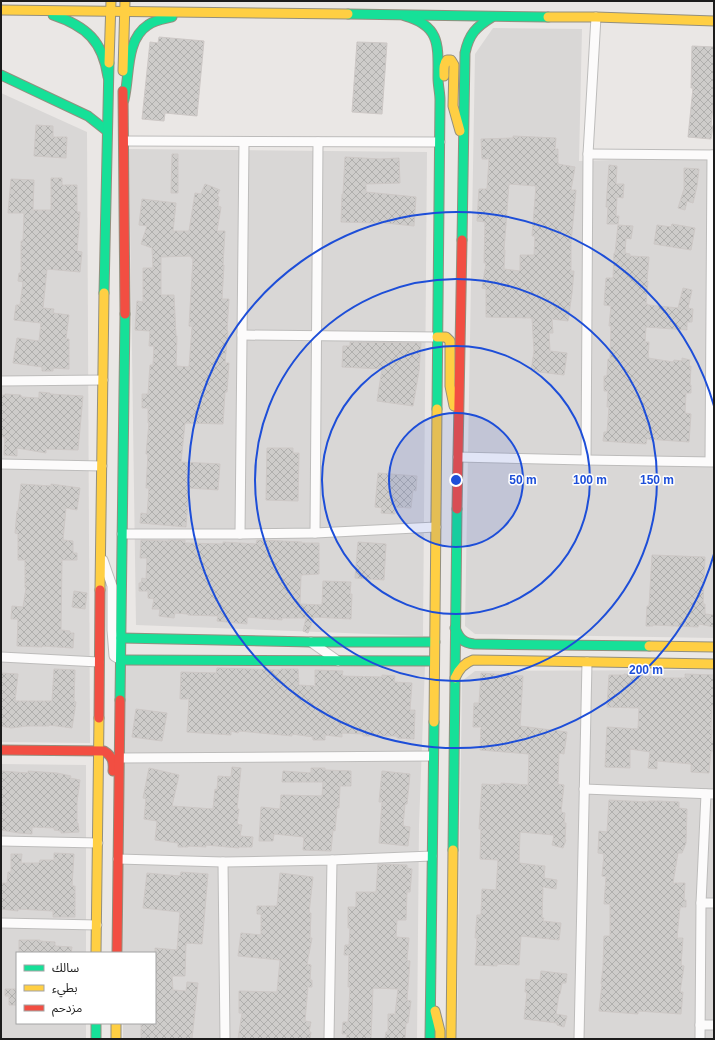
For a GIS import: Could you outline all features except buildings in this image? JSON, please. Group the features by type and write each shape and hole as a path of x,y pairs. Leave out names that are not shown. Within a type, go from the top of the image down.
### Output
{"street":[{"path":"96,952 104,293 111,1"},
{"path":"117,952 125,306 124,100 122,79 125,1"},
{"path":"1,10 492,17 596,17 714,21"},
{"path":"36,11 64,19 87,32 102,52 106,62 108,77"},
{"path":"124,100 128,77 129,56 131,47 136,37 148,25 183,13"},
{"path":"402,15 425,25 432,32 437,43 439,53 438,80 440,100 440,142 430,1039"},
{"path":"451,1039 455,628 465,53 467,42 472,32 479,25 492,17"},
{"path":"586,460 588,154 596,17"},
{"path":"440,100 444,82 445,62 447,60 452,60 454,62 453,106 464,146"},
{"path":"1,75 88,116 107,131"},
{"path":"124,141 440,142"},
{"path":"240,534 244,142"},
{"path":"315,533 318,142"},
{"path":"458,457 712,462 713,155 588,154"},
{"path":"242,336 446,337 450,341 450,386 459,428"},
{"path":"1,381 103,380"},
{"path":"1,464 102,466"},
{"path":"122,534 315,533 436,527"},
{"path":"101,553 112,586 112,630 114,656 121,660 340,662 434,661"},
{"path":"455,628 459,637 463,641 469,643 714,647"},
{"path":"121,638 311,642 435,642"},
{"path":"311,642 340,662"},
{"path":"483,660 478,659 474,652 475,648 484,644"},
{"path":"1,657 99,662"},
{"path":"455,678 461,667 467,662 473,660 714,664"},
{"path":"579,1039 586,662"},
{"path":"1,750 99,750 111,755 114,762 112,812 119,824"},
{"path":"120,758 433,756"},
{"path":"584,788 710,794 701,903 700,1039"},
{"path":"1,841 98,842"},
{"path":"118,859 223,862 432,856"},
{"path":"329,1039 332,860"},
{"path":"223,862 225,1039"},
{"path":"701,903 714,903"},
{"path":"1,924 97,925"},
{"path":"431,994 440,1032 440,1039"},
{"path":"96,1024 96,1039"},
{"path":"116,1024 116,1039"},
{"path":"700,1025 714,1025"}],"shaded area":[{"path":"493,28 582,29 579,161 714,157 714,638 475,634 465,626 475,54"},
{"path":"1,93 87,132 90,743 1,742"},
{"path":"129,149 427,152 423,636 136,625"},
{"path":"124,664 425,665 419,825 417,1039 123,1039 123,1024 156,1024 156,952 123,952"},
{"path":"714,670 714,1039 457,1039 462,681 475,671"},
{"path":"1,764 86,765 86,952 16,952 16,1024 86,1024 86,1039 1,1039"}],"traffic: fast":[{"path":"348,14 548,17"},
{"path":"53,15 75,24 91,37 97,44 102,54 106,64 108,77"},
{"path":"405,16 417,20 425,25 431,32 435,39 438,56 440,100 437,409"},
{"path":"124,100 130,59 135,40 151,23 172,17"},
{"path":"462,240 465,53 471,36 477,28 492,17"},
{"path":"104,293 109,63"},
{"path":"1,75 88,116 107,131"},
{"path":"120,700 125,314"},
{"path":"453,850 457,509"},
{"path":"455,628 458,635 462,639 474,644 649,646"},
{"path":"121,638 311,642 435,642"},
{"path":"121,660 434,661"},
{"path":"430,1039 434,722"},
{"path":"96,1024 96,1039"}],"traffic: slow":[{"path":"109,63 111,1"},
{"path":"123,71 125,1"},
{"path":"1,10 348,14"},
{"path":"548,17 714,21"},
{"path":"444,76 445,63 447,60 451,60 454,65 453,106 460,131"},
{"path":"100,590 104,293"},
{"path":"437,337 446,337 450,341 450,386 454,406"},
{"path":"434,722 437,409"},
{"path":"649,646 714,647"},
{"path":"455,678 462,667 473,660 714,664"},
{"path":"96,952 99,718"},
{"path":"451,1039 453,850"},
{"path":"435,1011 440,1031 440,1039"},
{"path":"116,1024 116,1039"}],"traffic: jam":[{"path":"123,91 125,314"},
{"path":"457,509 462,240"},
{"path":"99,718 100,590"},
{"path":"117,952 120,700"},
{"path":"1,750 104,751 112,759 113,771"}]}
